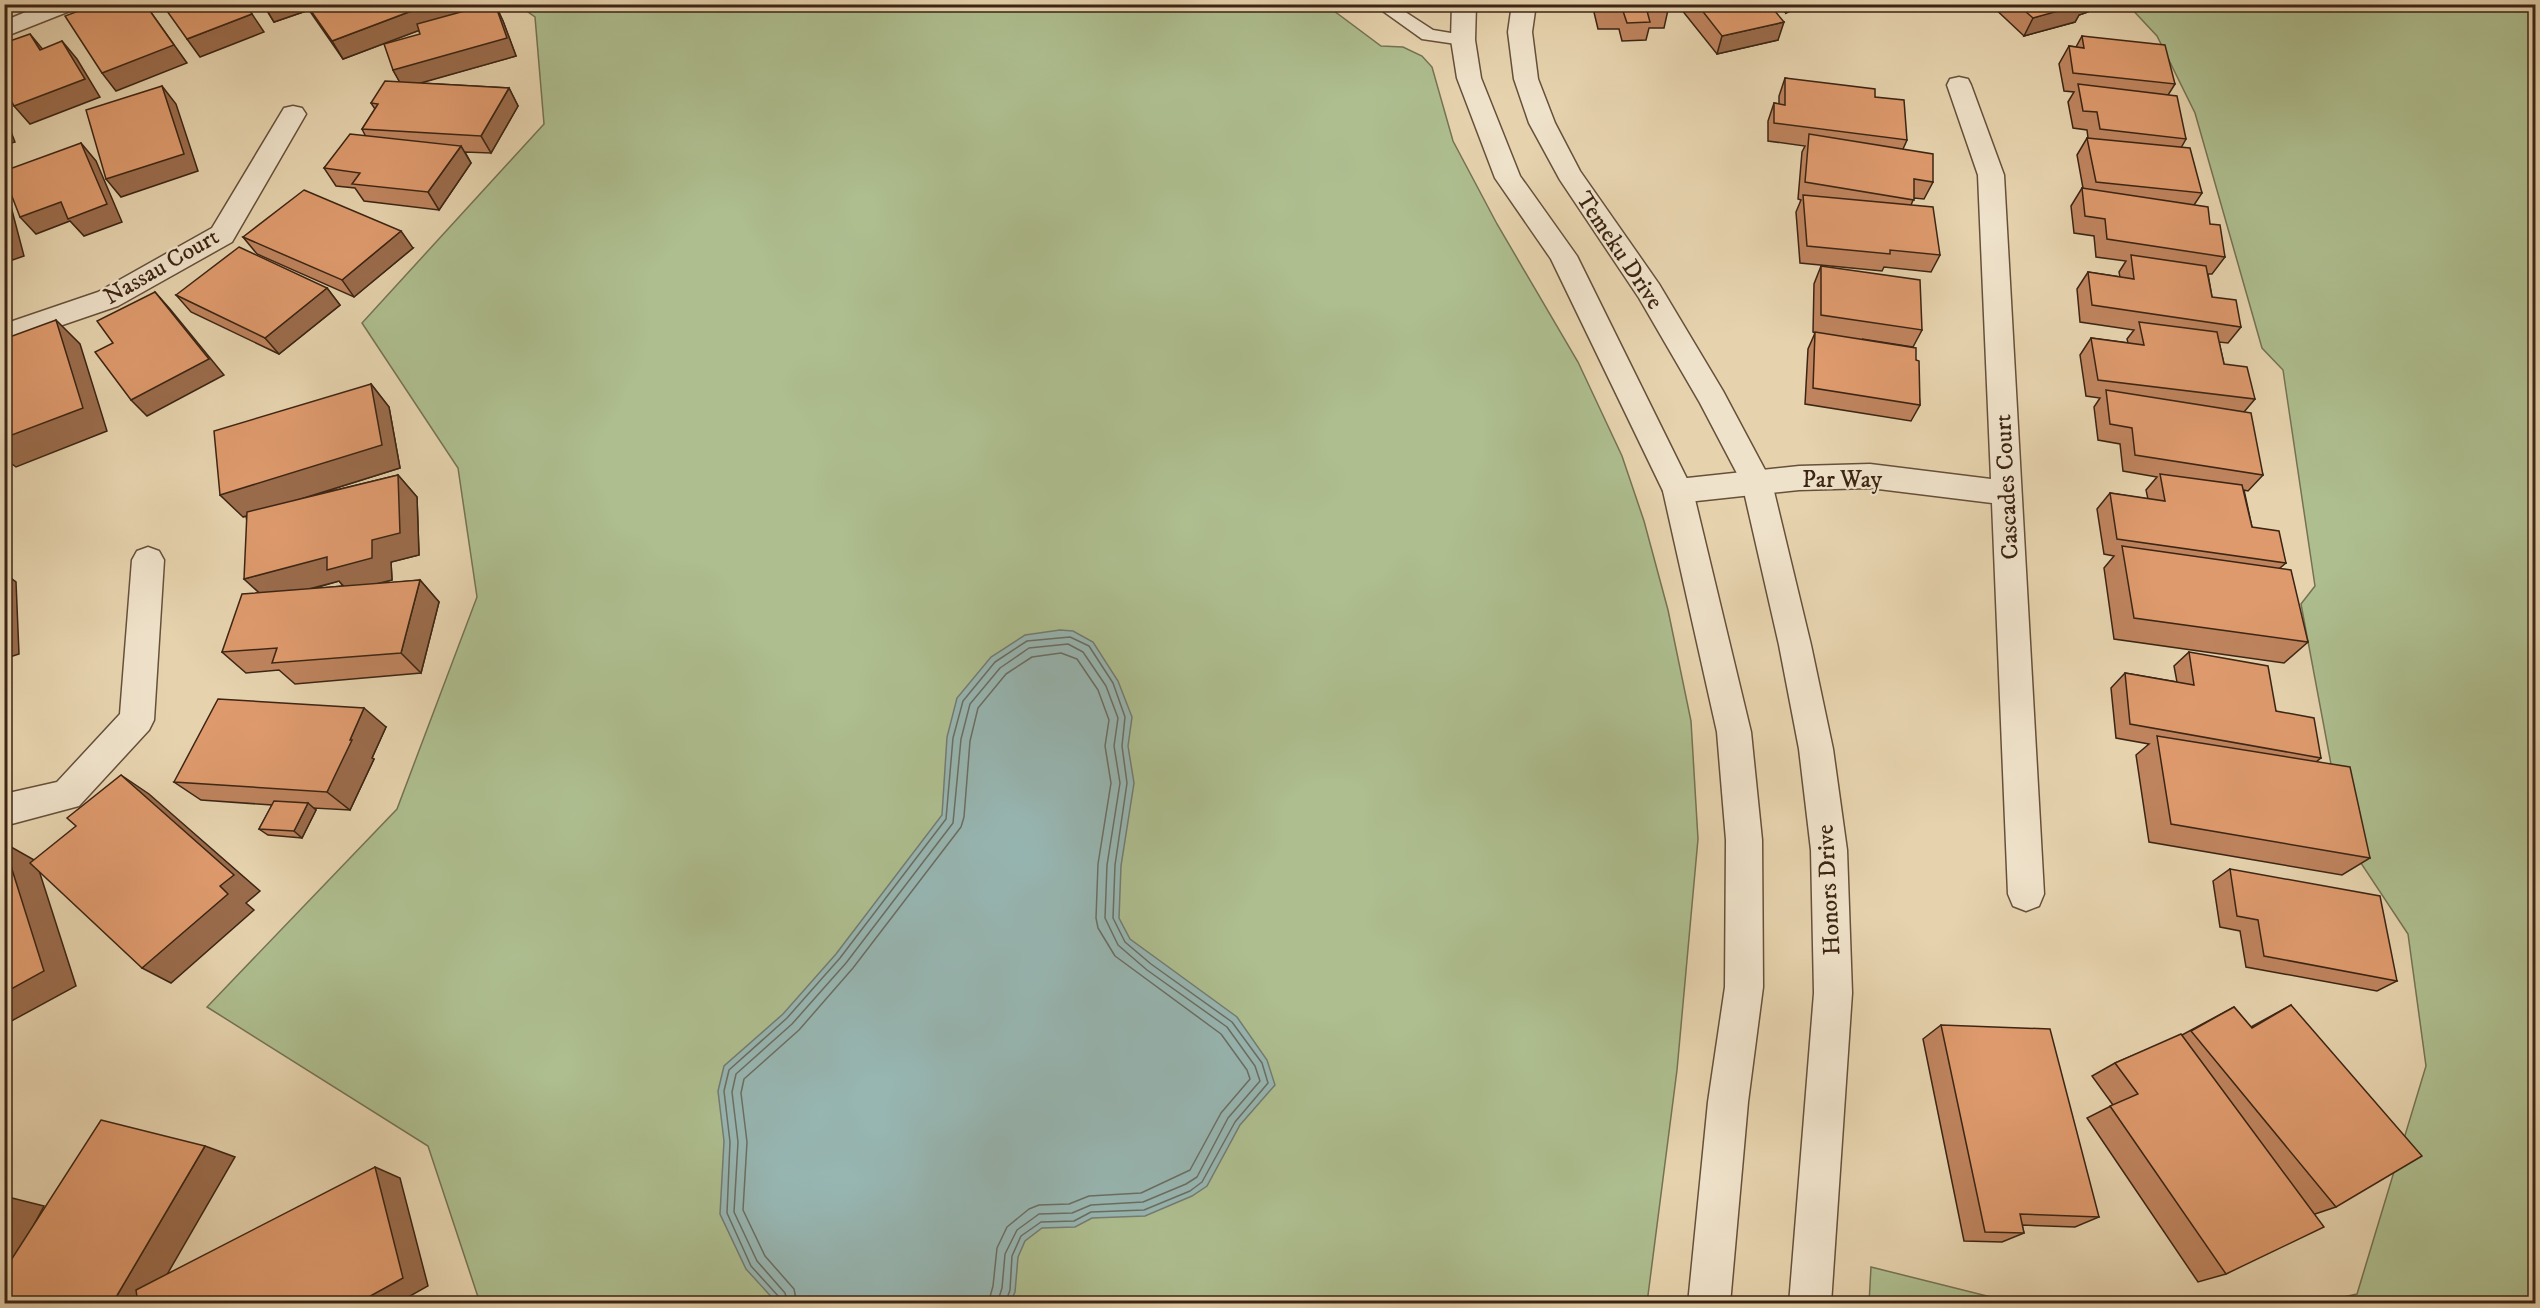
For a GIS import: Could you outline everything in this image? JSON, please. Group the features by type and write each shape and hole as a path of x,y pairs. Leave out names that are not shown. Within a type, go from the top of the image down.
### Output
{"street":[{"path":"4,30 67,4"},
{"path":"1464,4 1463,40 1469,78 1508,178 1563,256 1678,491 1734,732 1744,840 1744,987 1728,1102 1709,1304"},
{"name":"Temeku Drive","path":"1524,4 1520,32 1526,79 1542,123 1569,174 1649,291 1690,360 1757,483"},
{"name":"Cascades Court","path":"1959,85 1991,175 2026,894"},
{"name":"Nassau Court","path":"4,335 108,299 222,235 293,114"},
{"name":"Par Way","path":"1678,491 1799,478 1870,476 2006,493"},
{"name":"Honors Drive","path":"1757,483 1816,749 1828,850 1833,993 1810,1304"},
{"path":"4,810 67,795 137,720 148,560"}],"lane":[{"path":"1381,4 1428,35 1463,40"}],"green space":[{"path":"518,5 1326,5 1381,46 1403,47 1422,56 1432,67 1453,141 1497,224 1578,362 1622,456 1644,521 1668,610 1691,721 1698,839 1677,1070 1647,1303 480,1303 428,1146 207,1007 397,809 477,597 458,468 362,323 544,124 535,17"},
{"path":"2128,5 2535,5 2535,1303 2316,1303 2357,1294 2426,1066 2408,934 2345,839 2301,604 2315,586 2283,370 2262,348 2195,113 2157,36"},
{"path":"1871,1267 2007,1301 2021,1303 1869,1303"}],"water":[{"path":"1060,630 1073,631 1093,642 1118,681 1132,717 1128,746 1134,783 1121,866 1119,918 1130,939 1237,1017 1267,1060 1275,1085 1240,1125 1207,1186 1192,1196 1145,1216 1092,1218 1075,1227 1042,1228 1025,1241 1018,1257 1015,1292 1010,1303 777,1303 746,1269 720,1214 724,1141 718,1091 724,1066 783,1014 836,954 942,815 947,737 957,698 991,657 1025,635"}],"building":[{"path":"97,4 145,4 174,45 102,73 65,16"},
{"path":"162,4 245,4 252,14 187,39"},
{"path":"306,4 318,4 309,8 310,10"},
{"path":"318,4 430,4 332,41 309,8"},
{"path":"495,4 507,38 393,70 384,44 420,34 417,24"},
{"path":"1600,4 1667,4 1668,10 1647,11 1650,22 1627,23 1623,11 1602,11"},
{"path":"1697,4 1769,4 1784,22 1722,36"},
{"path":"2017,4 2084,4 2033,18"},
{"path":"30,34 40,50 62,41 85,79 14,106 4,89 4,43"},
{"path":"2082,36 2165,45 2175,84 2073,73 2069,46 2084,48"},
{"path":"1785,78 1875,89 1875,97 1904,100 1907,140 1774,123 1774,103 1785,105"},
{"path":"385,81 509,88 481,136 362,129 378,104 371,103"},
{"path":"2078,84 2177,96 2186,139 2100,129 2097,112 2083,111"},
{"path":"162,86 184,154 106,179 86,110"},
{"path":"350,134 461,146 428,192 352,184 360,173 324,168"},
{"path":"1809,134 1933,154 1933,182 1914,179 1914,200 1805,182"},
{"path":"2087,138 2190,148 2202,193 2096,182"},
{"path":"81,143 107,204 68,219 61,202 20,217 4,171"},
{"path":"2082,188 2208,207 2210,224 2220,225 2225,257 2107,239 2105,219 2085,216"},
{"path":"304,190 401,231 342,280 243,237"},
{"path":"1803,195 1933,207 1940,255 1890,250 1890,254 1807,246"},
{"path":"239,247 327,288 265,338 176,295"},
{"path":"2131,255 2206,266 2212,297 2236,300 2241,327 2092,305 2088,272 2134,279"},
{"path":"1821,266 1920,280 1922,330 1821,315"},
{"path":"155,292 209,359 131,400 95,352 113,343 97,321"},
{"path":"56,320 83,408 4,438 4,339"},
{"path":"2139,322 2217,332 2224,364 2247,367 2255,399 2098,380 2091,338 2144,345"},
{"path":"1815,332 1916,348 1916,360 1919,361 1920,405 1813,388"},
{"path":"371,384 382,445 220,495 214,431"},
{"path":"2106,390 2251,413 2263,475 2135,455 2132,428 2110,424"},
{"path":"2160,474 2242,485 2252,527 2279,531 2286,563 2117,539 2110,493 2165,501"},
{"path":"398,475 400,533 372,540 372,558 327,570 327,557 244,579 247,512"},
{"path":"2122,546 2291,570 2308,642 2134,618"},
{"path":"420,580 401,653 272,663 277,648 222,652 242,594"},
{"path":"2189,652 2268,666 2276,711 2314,718 2321,758 2130,724 2125,673 2194,685"},
{"path":"218,699 364,708 350,740 352,740 327,792 174,782"},
{"path":"2157,736 2350,767 2370,858 2171,824"},
{"path":"121,775 234,875 220,886 228,894 142,968 30,863 76,826 67,818"},
{"path":"274,801 308,803 294,831 259,829"},
{"path":"4,844 44,971 4,993"},
{"path":"2230,869 2380,896 2397,981 2264,956 2258,920 2237,916"},
{"path":"2291,1005 2422,1156 2336,1207 2191,1031 2234,1007 2252,1028"},
{"path":"1941,1025 2050,1029 2099,1217 2020,1214 2024,1233 1985,1232"},
{"path":"2181,1034 2324,1227 2226,1274 2110,1106 2138,1094 2115,1063"},
{"path":"101,1120 205,1146 112,1304 4,1304 4,1271"},
{"path":"375,1167 403,1278 356,1304 138,1304 136,1290"}]}
